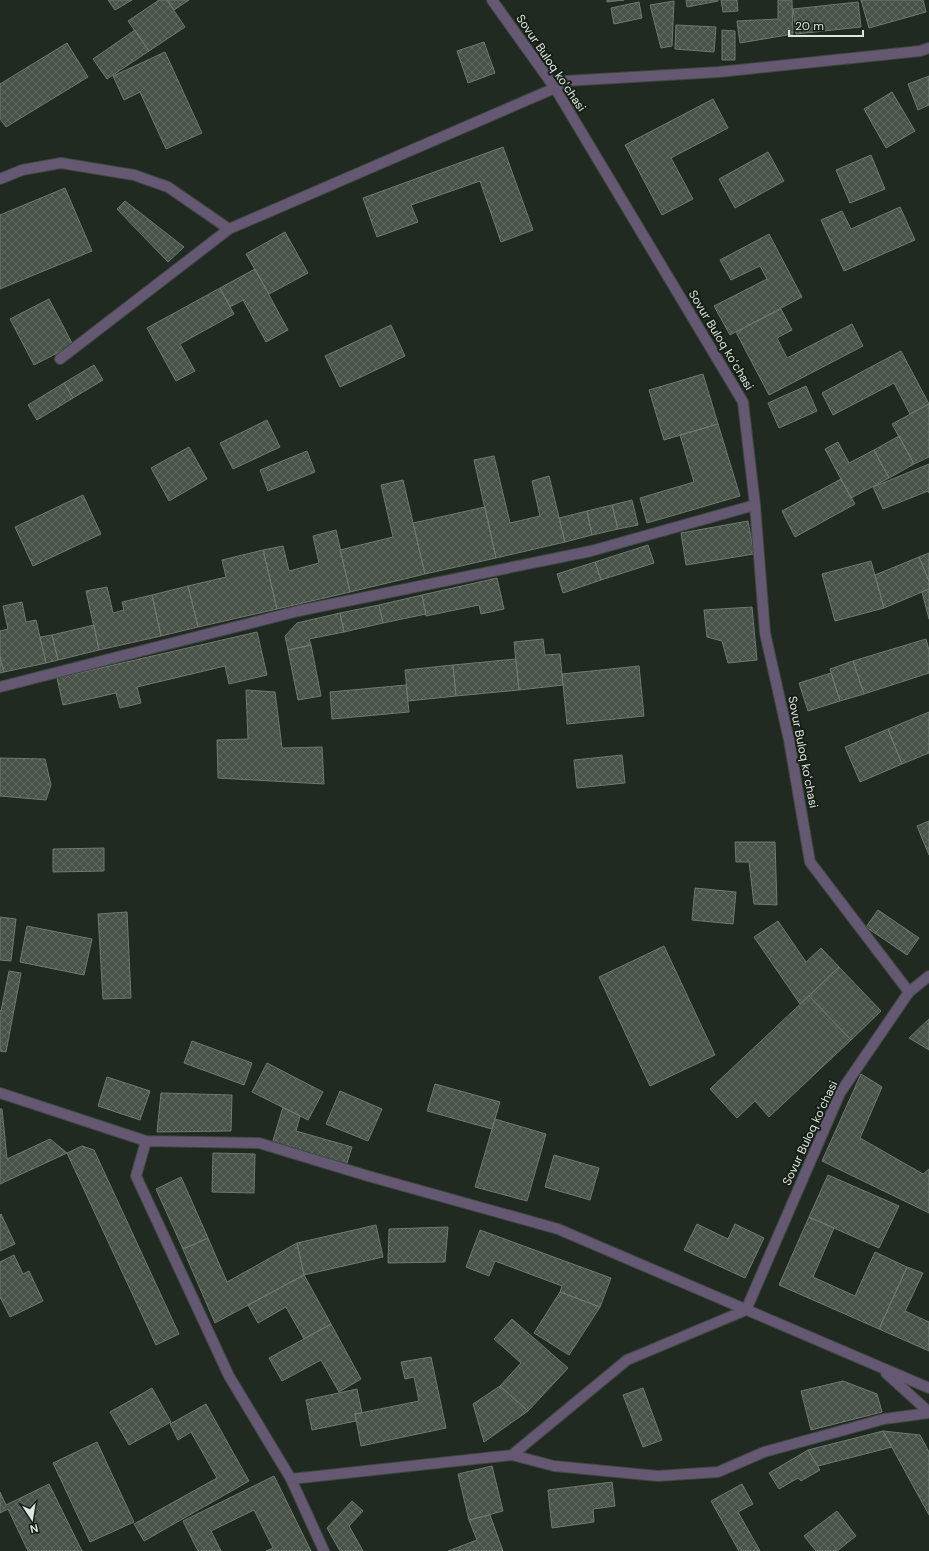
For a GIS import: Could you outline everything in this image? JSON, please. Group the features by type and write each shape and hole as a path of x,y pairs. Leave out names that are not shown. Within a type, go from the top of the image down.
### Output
{"street":[{"name":"Sovur Buloq koʻchasi","path":"492,0 555,88 743,402 755,504 765,633 789,740 810,862 909,992 840,1093 746,1310"},
{"path":"60,359 228,229 555,88 566,81 719,72 920,51 929,48"},
{"path":"0,179 22,170 61,163 134,174 168,187 228,229"},
{"path":"0,687 298,611 591,551 755,504"},
{"path":"909,992 929,976"},
{"path":"0,1093 146,1141 259,1144 368,1176 558,1228 929,1388"},
{"path":"146,1141 136,1176 229,1376 291,1479 324,1551"},
{"path":"512,1455 627,1360 746,1310"},
{"path":"882,1368 929,1412"},
{"path":"291,1479 512,1455 554,1466 658,1476 718,1472 764,1452 884,1419 929,1412"}],"building":[{"path":"108,0 132,0 115,10"},
{"path":"159,0 167,0 185,27 149,51 128,21"},
{"path":"167,0 189,0 174,10"},
{"path":"607,0 624,0 607,2"},
{"path":"686,0 718,0 718,1 687,7"},
{"path":"721,0 737,0 738,11 723,12"},
{"path":"778,0 792,0 793,34 740,43 737,21 778,19"},
{"path":"861,0 923,0 926,12 869,28"},
{"path":"674,1 672,46 661,48 650,5"},
{"path":"639,2 642,18 614,24 611,8"},
{"path":"858,2 861,27 796,34 793,9"},
{"path":"676,25 716,27 714,52 675,49"},
{"path":"135,30 149,51 107,79 93,59"},
{"path":"722,30 735,31 735,60 722,60"},
{"path":"484,42 495,73 468,83 457,51"},
{"path":"67,43 88,77 6,127 0,119 0,84"},
{"path":"165,52 202,133 166,149 140,92 124,100 113,76"},
{"path":"929,76 929,105 918,110 908,84"},
{"path":"892,92 915,131 886,148 864,109"},
{"path":"713,99 728,128 671,158 693,199 662,215 625,145"},
{"path":"503,147 533,230 501,242 480,181 411,205 418,222 377,237 363,198"},
{"path":"768,152 784,181 735,208 719,179"},
{"path":"871,155 885,189 850,203 836,170"},
{"path":"65,188 92,251 0,289 0,215"},
{"path":"125,201 184,247 168,262 117,209"},
{"path":"900,207 915,240 844,271 821,220 842,211 851,229"},
{"path":"285,232 308,273 269,294 246,254"},
{"path":"769,234 802,297 730,335 714,306 767,279 760,266 731,280 720,260"},
{"path":"255,269 288,330 266,342 243,300 230,307 220,288"},
{"path":"220,288 234,314 180,344 195,371 176,381 147,328"},
{"path":"49,299 73,345 34,365 10,319"},
{"path":"781,309 792,330 777,338 787,358 852,324 863,346 769,395 736,332"},
{"path":"391,325 405,356 340,387 325,356"},
{"path":"901,351 929,404 910,414 894,383 833,415 822,393"},
{"path":"94,365 103,380 73,398 64,383"},
{"path":"703,374 718,424 664,440 649,390"},
{"path":"64,383 73,398 37,420 28,405"},
{"path":"806,386 817,411 779,428 768,403"},
{"path":"929,404 929,457 914,464 892,424"},
{"path":"267,420 280,447 233,469 220,443"},
{"path":"718,424 740,496 647,523 640,498 694,482 680,435"},
{"path":"899,436 914,464 889,478 874,450"},
{"path":"838,442 849,463 874,450 889,478 851,498 825,449"},
{"path":"189,447 207,479 169,501 151,468"},
{"path":"307,451 315,472 268,491 260,470"},
{"path":"494,456 510,523 540,516 532,481 549,476 565,542 496,558 474,460"},
{"path":"929,464 929,493 928,491 883,509 873,487"},
{"path":"841,479 855,504 795,537 782,511"},
{"path":"403,480 425,574 350,592 340,550 393,537 381,485"},
{"path":"83,495 101,534 33,566 15,527"},
{"path":"632,500 638,525 618,529 612,505"},
{"path":"612,505 618,529 592,535 587,511"},
{"path":"485,507 496,558 425,574 413,523"},
{"path":"587,511 592,535 565,542 559,518"},
{"path":"748,521 754,554 686,565 681,533"},
{"path":"336,530 350,592 277,609 263,550 283,546 289,571 319,563 313,536"},
{"path":"648,545 654,563 601,580 595,562"},
{"path":"263,550 277,609 198,627 188,586 226,577 222,560"},
{"path":"929,553 929,581 919,557"},
{"path":"919,557 929,581 929,589 884,608 875,575"},
{"path":"871,561 884,608 835,621 822,574"},
{"path":"595,562 601,580 563,593 557,574"},
{"path":"497,578 504,609 481,614 479,605 426,616 422,595"},
{"path":"188,586 198,627 161,636 152,595"},
{"path":"107,587 113,613 124,610 122,602 152,595 161,636 99,650 86,591"},
{"path":"929,589 929,619 922,592"},
{"path":"422,595 426,614 383,623 379,605"},
{"path":"22,602 26,622 36,620 46,663 4,672 0,657 0,631 8,629 3,606"},
{"path":"379,605 383,623 344,632 340,613"},
{"path":"752,607 757,660 728,663 722,641 707,637 704,610"},
{"path":"340,613 344,632 309,639 311,645 288,650 285,636 297,623"},
{"path":"94,625 99,650 58,660 52,635"},
{"path":"257,632 267,675 229,684 225,666 137,687 141,703 120,708 116,693 63,705 57,678"},
{"path":"52,635 58,660 46,663 40,637"},
{"path":"543,639 545,655 560,654 563,685 519,690 514,642"},
{"path":"926,639 929,650 929,673 864,694 853,661"},
{"path":"311,645 321,696 298,700 288,650"},
{"path":"0,657 4,672 0,673"},
{"path":"516,659 519,690 456,696 453,665"},
{"path":"853,661 864,694 840,701 830,669"},
{"path":"453,665 456,696 408,701 405,670"},
{"path":"639,666 644,716 567,724 562,674"},
{"path":"831,673 840,701 808,711 799,683"},
{"path":"406,685 409,712 332,719 330,692"},
{"path":"246,690 275,692 282,748 322,747 324,784 218,778 217,740 248,739"},
{"path":"929,712 929,753 902,764 888,729"},
{"path":"888,729 902,764 860,782 845,747"},
{"path":"622,755 625,783 577,788 574,760"},
{"path":"0,758 45,759 51,785 46,800 0,796"},
{"path":"929,821 929,855 917,826"},
{"path":"735,842 775,842 777,905 754,904 749,862 736,862"},
{"path":"104,848 104,871 53,872 53,849"},
{"path":"695,888 736,892 733,924 692,920"},
{"path":"878,910 919,938 907,955 866,927"},
{"path":"127,912 131,998 103,999 98,914"},
{"path":"0,917 16,919 11,961 0,960"},
{"path":"778,921 806,962 821,948 839,967 800,1004 754,937"},
{"path":"27,926 92,939 84,975 20,962"},
{"path":"664,946 715,1055 650,1086 599,977"},
{"path":"839,967 881,1011 851,1040 809,996"},
{"path":"9,971 21,973 6,1052 0,1051 0,1010 1,1011"},
{"path":"809,996 851,1040 769,1117 755,1101 737,1118 710,1089"},
{"path":"929,1019 929,1050 909,1038"},
{"path":"192,1041 252,1063 244,1085 184,1063"},
{"path":"267,1063 323,1092 308,1120 252,1092"},
{"path":"861,1074 882,1087 860,1138 923,1174 929,1169 929,1213 822,1161"},
{"path":"107,1077 150,1091 140,1120 98,1106"},
{"path":"435,1084 500,1102 492,1129 427,1111"},
{"path":"340,1091 382,1109 368,1141 326,1124"},
{"path":"161,1093 232,1095 231,1131 157,1132"},
{"path":"283,1107 300,1116 296,1131 352,1147 346,1166 272,1144"},
{"path":"0,1109 2,1109 7,1159 50,1139 67,1153 0,1184"},
{"path":"495,1119 546,1134 527,1201 475,1187"},
{"path":"82,1146 94,1150 179,1334 156,1345 67,1153"},
{"path":"213,1153 255,1154 254,1193 212,1192"},
{"path":"554,1155 599,1168 590,1200 545,1187"},
{"path":"828,1175 899,1206 879,1248 809,1217"},
{"path":"181,1177 208,1238 183,1249 156,1189"},
{"path":"1,1214 15,1244 0,1251 0,1215"},
{"path":"809,1217 834,1228 813,1277 855,1296 875,1252 907,1267 879,1329 779,1285"},
{"path":"697,1224 728,1239 735,1224 764,1238 745,1278 684,1250"},
{"path":"376,1225 383,1257 304,1275 297,1243"},
{"path":"448,1227 445,1262 388,1263 389,1229"},
{"path":"480,1230 611,1278 600,1307 560,1292 562,1286 495,1261 489,1276 466,1267"},
{"path":"208,1238 227,1282 297,1243 304,1275 215,1323 183,1249"},
{"path":"14,1255 23,1274 29,1271 43,1301 10,1317 0,1297 0,1262"},
{"path":"907,1267 923,1273 905,1311 929,1322 929,1351 879,1329"},
{"path":"304,1275 331,1324 304,1339 286,1307 258,1323 248,1305"},
{"path":"560,1292 600,1307 569,1355 534,1333"},
{"path":"512,1319 568,1368 528,1411 500,1386 521,1363 494,1339"},
{"path":"331,1324 361,1379 339,1392 321,1360 282,1381 269,1358"},
{"path":"431,1357 446,1428 361,1446 355,1414 419,1401 414,1377 405,1379 401,1362"},
{"path":"843,1381 877,1394 882,1412 811,1430 801,1391"},
{"path":"500,1386 528,1411 484,1442 473,1404"},
{"path":"152,1388 171,1422 129,1445 110,1412"},
{"path":"643,1388 662,1440 643,1447 623,1395"},
{"path":"357,1389 362,1413 355,1414 356,1421 312,1430 306,1400"},
{"path":"206,1404 249,1481 144,1541 134,1524 217,1478 191,1432 178,1440 170,1424"},
{"path":"883,1431 920,1435 929,1452 929,1515"},
{"path":"883,1431 892,1447 818,1466 808,1450"},
{"path":"97,1442 134,1522 90,1542 53,1463"},
{"path":"808,1450 820,1470 801,1481 798,1478 779,1489 769,1473"},
{"path":"492,1466 503,1511 469,1520 458,1474"},
{"path":"274,1476 311,1551 266,1551 273,1548 254,1510 211,1531 221,1551 198,1551 183,1521"},
{"path":"612,1482 615,1506 593,1509 594,1522 552,1528 548,1490"},
{"path":"49,1484 82,1551 28,1551 8,1509 0,1513 0,1492 6,1505"},
{"path":"742,1484 753,1504 738,1512 760,1551 739,1551 711,1501"},
{"path":"352,1501 363,1511 349,1526 363,1551 340,1551 327,1528"},
{"path":"837,1511 856,1536 837,1551 816,1551 804,1536"},
{"path":"490,1515 503,1551 448,1551 477,1540 469,1520"}]}
